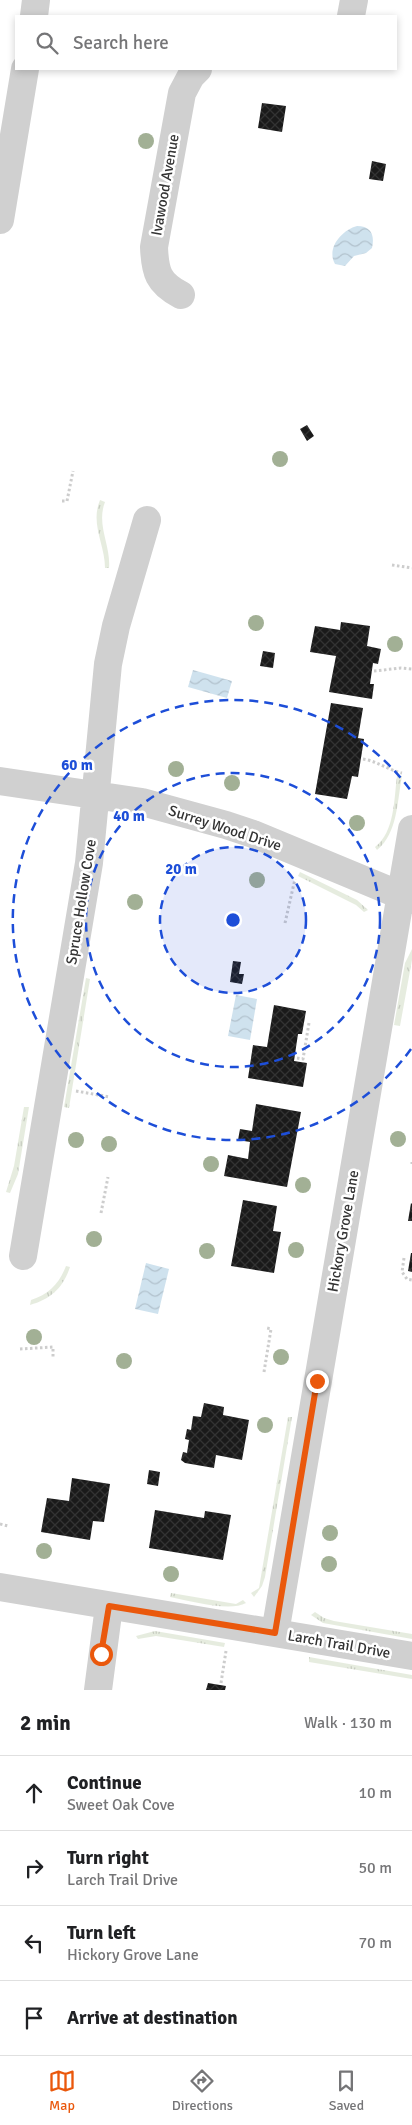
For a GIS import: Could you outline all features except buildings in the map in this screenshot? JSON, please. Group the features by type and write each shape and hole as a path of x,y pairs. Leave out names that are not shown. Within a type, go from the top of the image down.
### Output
{"street":[{"path":"34,15 36,0"},
{"path":"351,15 354,0"},
{"path":"0,220 25,70"},
{"name":"Ivawood Avenue","path":"181,295 167,288 159,277 154,262 154,248 182,93 191,76 197,70"},
{"name":"Spruce Hollow Cove","path":"23,1256 89,864 108,664 118,617 147,520"},
{"name":"Surrey Wood Drive","path":"0,781 142,802 253,834 407,898"},
{"name":"Hickory Grove Lane","path":"275,1633 407,898 412,829"},
{"name":"Larch Trail Drive","path":"0,1587 412,1656"},
{"path":"98,1690 109,1606"}],"path":[{"path":"62,501 67,501 73,470"},
{"path":"392,565 412,568"},
{"path":"374,671 401,668 412,669"},
{"path":"363,759 402,773"},
{"path":"285,923 298,871"},
{"path":"297,1058 303,1059 309,1023"},
{"path":"74,1091 110,1097"},
{"path":"101,1213 108,1178"},
{"path":"404,1258 402,1272 407,1279 412,1280"},
{"path":"264,1372 272,1329 267,1328"},
{"path":"20,1349 53,1347 53,1358"},
{"path":"0,1524 8,1526"},
{"path":"221,1682 228,1643"}],"green space":[{"path":"100,500 105,502 102,519 109,568 105,568 97,526 97,509"},
{"path":"397,776 402,776 396,816 389,835 377,850 375,847 382,841 390,824"},
{"path":"300,872 357,900 368,910 364,912 356,905 298,876"},
{"path":"412,949 412,960 400,1026 394,1025 405,963"},
{"path":"86,978 90,979 69,1108 64,1107"},
{"path":"24,1107 29,1107 18,1174 10,1193 6,1192 14,1166"},
{"path":"66,1266 70,1267 60,1287 50,1296 30,1305 31,1300 53,1288"},
{"path":"288,1417 292,1417 265,1577 262,1586 254,1597 251,1593 259,1588"},
{"path":"171,1593 236,1604 243,1600 246,1603 230,1606 210,1605 170,1597"},
{"path":"315,1612 324,1618 334,1621 412,1634 412,1639 323,1623 311,1615"},
{"path":"155,1631 225,1643 224,1647 156,1636 138,1639 136,1636"},
{"path":"309,1657 412,1675 412,1679 309,1662"}],"water":[{"path":"362,226 371,232 373,239 372,248 366,253 354,256 345,266 335,264 333,252 337,240 346,231"},
{"path":"193,670 232,681 227,698 188,687"},
{"path":"236,995 257,999 250,1040 228,1036"},
{"path":"146,1263 169,1269 158,1314 135,1309"}],"route":[{"path":"101,1654 109,1606 275,1633 317,1381"}]}
